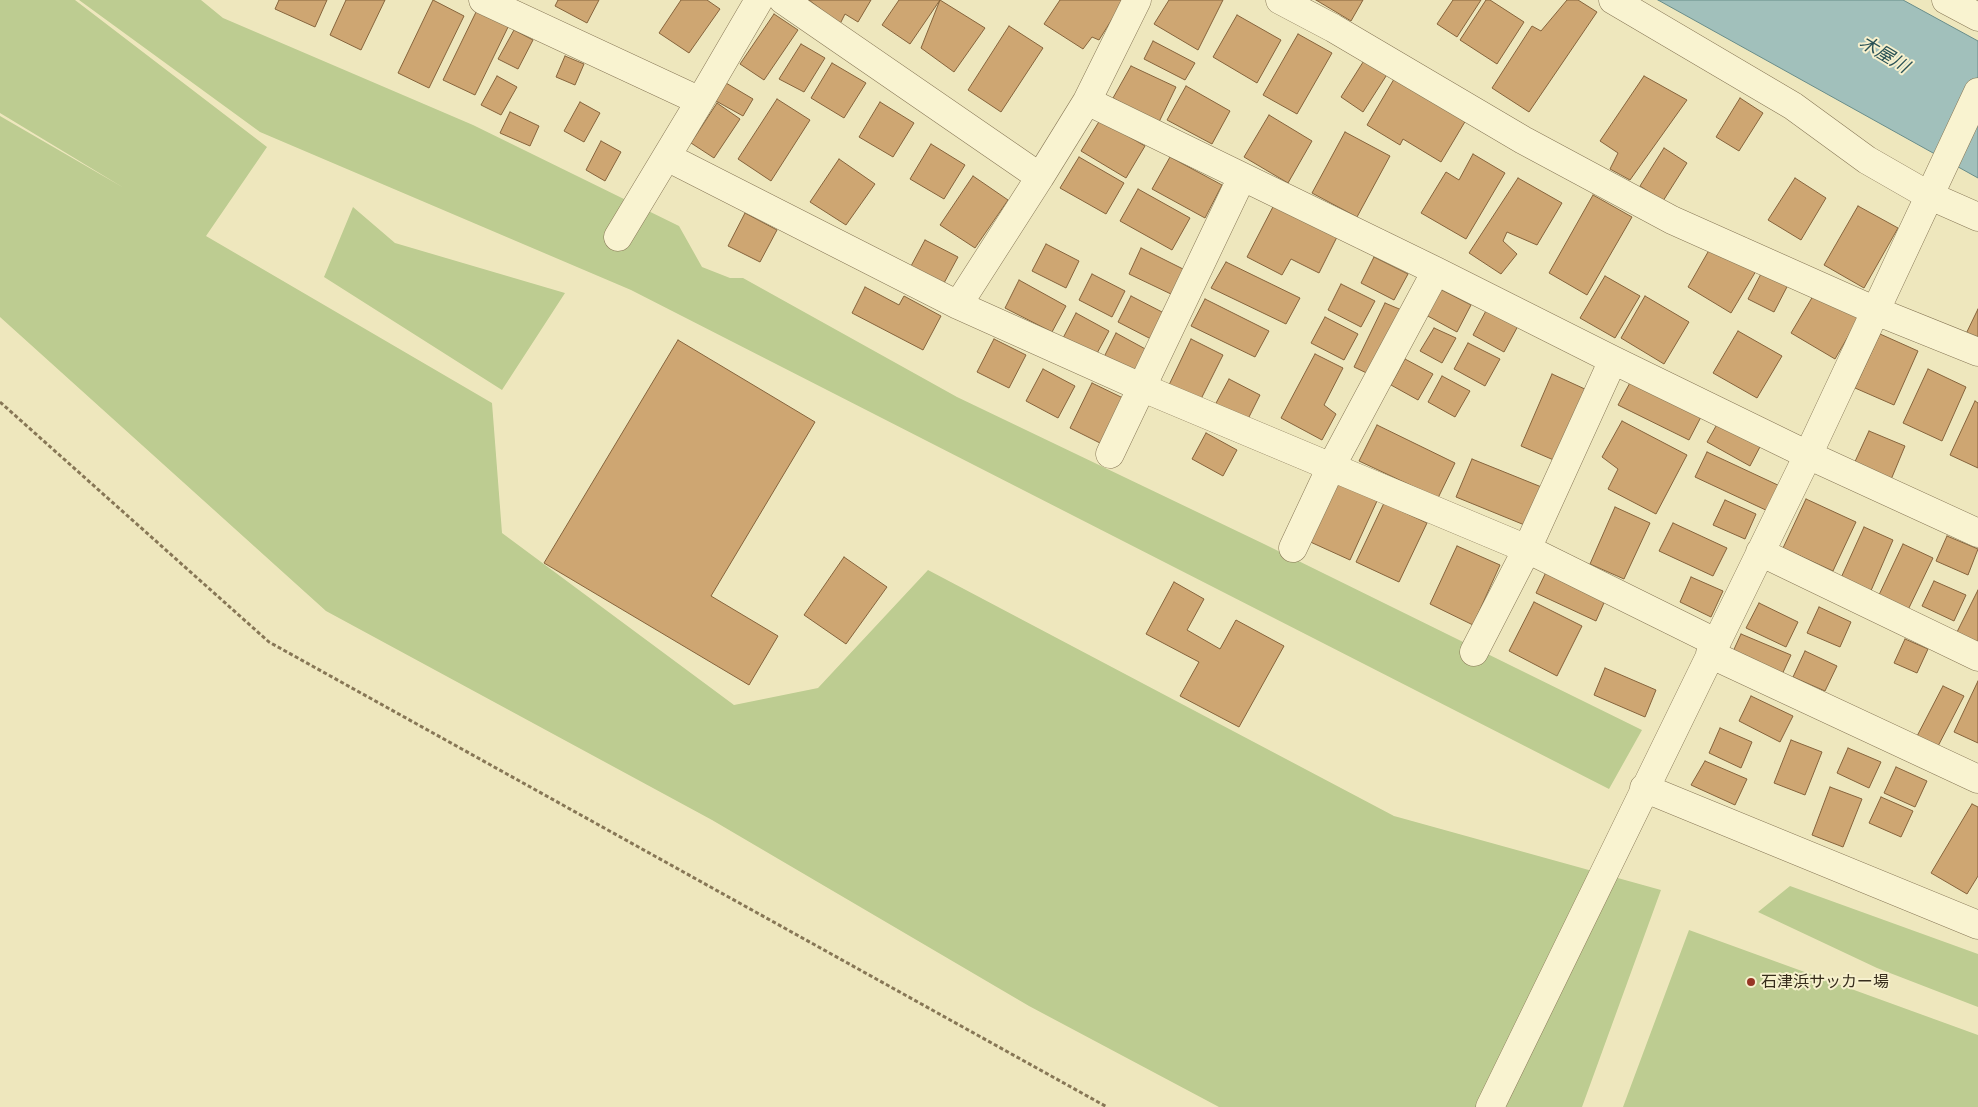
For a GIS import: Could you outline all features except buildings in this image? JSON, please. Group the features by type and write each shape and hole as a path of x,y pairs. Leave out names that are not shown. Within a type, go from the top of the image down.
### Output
{"street":[{"path":"483,0 700,101"},
{"path":"618,237 760,0"},
{"path":"783,0 1040,177"},
{"path":"958,305 1087,101 1137,0"},
{"path":"1280,0 1333,28 1523,140 1672,220 1876,311 1978,352"},
{"path":"1613,0 1793,106 1867,160 1933,185 1978,217"},
{"path":"1946,0 1978,17"},
{"path":"1490,1107 1808,455 1978,92"},
{"path":"1087,101 1436,271 1612,360 1808,455 1978,533"},
{"path":"667,156 958,305 1143,388 1527,549 1713,648 1978,779"},
{"path":"1110,454 1242,177"},
{"path":"1293,548 1331,467 1436,271"},
{"path":"1474,652 1527,549 1612,360"},
{"path":"1760,552 1978,657"},
{"path":"1644,788 1977,921"}],"path":[{"path":"0,402 269,642 1106,1107"}],"green space":[{"path":"0,0 75,0 267,147 206,236 492,403 502,533 734,705 818,688 928,570 1394,816 1661,890 1582,1107 1219,1107 1029,1006 712,820 326,611 0,317 0,116 124,188 0,113"},
{"path":"79,0 201,0 223,18 473,125 679,226 702,267 730,278 743,278 957,397 1264,544 1642,730 1609,789 631,290 260,132"},
{"path":"353,207 395,243 565,293 502,390 324,277"},
{"path":"1790,886 1978,954 1978,1007 1877,968 1758,912"},
{"name":"石津浜サッカー場","path":"1689,930 1978,1035 1978,1107 1623,1107"}],"water":[{"name":"木屋川","path":"1658,0 1903,0 1978,41 1978,178"}],"place":[{"name":"石津浜サッカー場","path":"1751,982"}]}
